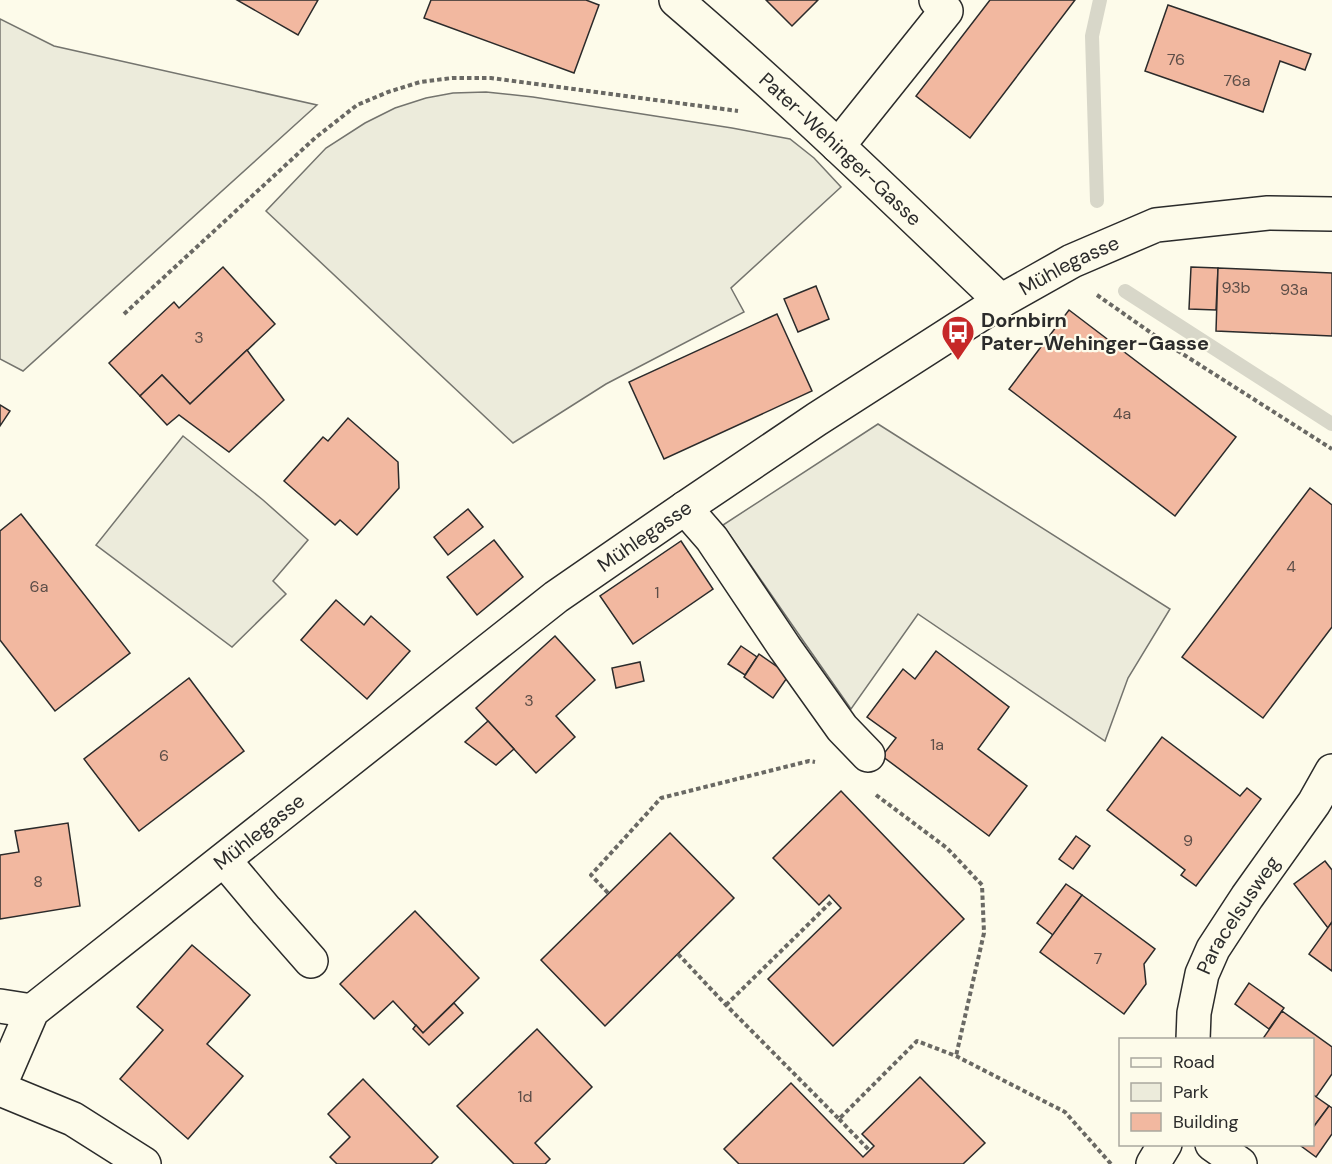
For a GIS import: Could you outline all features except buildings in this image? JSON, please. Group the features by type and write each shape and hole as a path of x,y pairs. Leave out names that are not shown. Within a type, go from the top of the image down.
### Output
{"street":[{"name":"Pater-Wehinger-Gasse","path":"676,0 803,113 1001,301"},
{"path":"838,146 946,11 936,0"},
{"name":"Mühlegasse","path":"0,1087 32,1011 556,597 817,419 1001,301 1072,261 1156,225 1268,213 1332,214"},
{"path":"685,508 712,539 842,728 868,755"},
{"name":"Paracelsusweg","path":"1193,1038 1194,1013 1202,974 1213,949 1314,803 1332,771"},
{"path":"224,860 311,961"},
{"path":"0,1006 32,1011"},
{"path":"0,1087 73,1119 144,1164"},
{"path":"1153,1164 1164,1146"},
{"path":"1215,1146 1240,1164"}],"path":[{"path":"124,314 315,138 357,105 420,82 452,78 491,78 731,110 803,113"},
{"path":"1072,261 1087,288 1167,344 1332,449"},
{"path":"608,893 591,875 661,798 809,761 818,762"},
{"path":"873,793 947,848 982,885 984,933 956,1056"},
{"path":"726,1005 833,900"},
{"path":"678,954 870,1150"},
{"path":"839,1119 917,1041 956,1056 1065,1112 1111,1164"}],"green space":[{"path":"0,19 54,46 317,105 23,371 0,359"},
{"path":"486,92 533,97 790,139 814,158 841,187 731,288 744,312 606,384 513,443 266,211 326,148 365,123 395,108 426,98 453,93"},
{"path":"878,424 1170,609 1128,678 1105,741 918,614 851,709 723,525"},
{"path":"183,436 263,500 308,540 273,581 286,594 232,647 96,545"}],"waterway":[{"path":"1097,201 1092,36 1100,0"},
{"path":"1125,291 1332,424"}],"place":[{"name":"Dornbirn Pater-Wehinger-Gasse","path":"958,361"}]}
